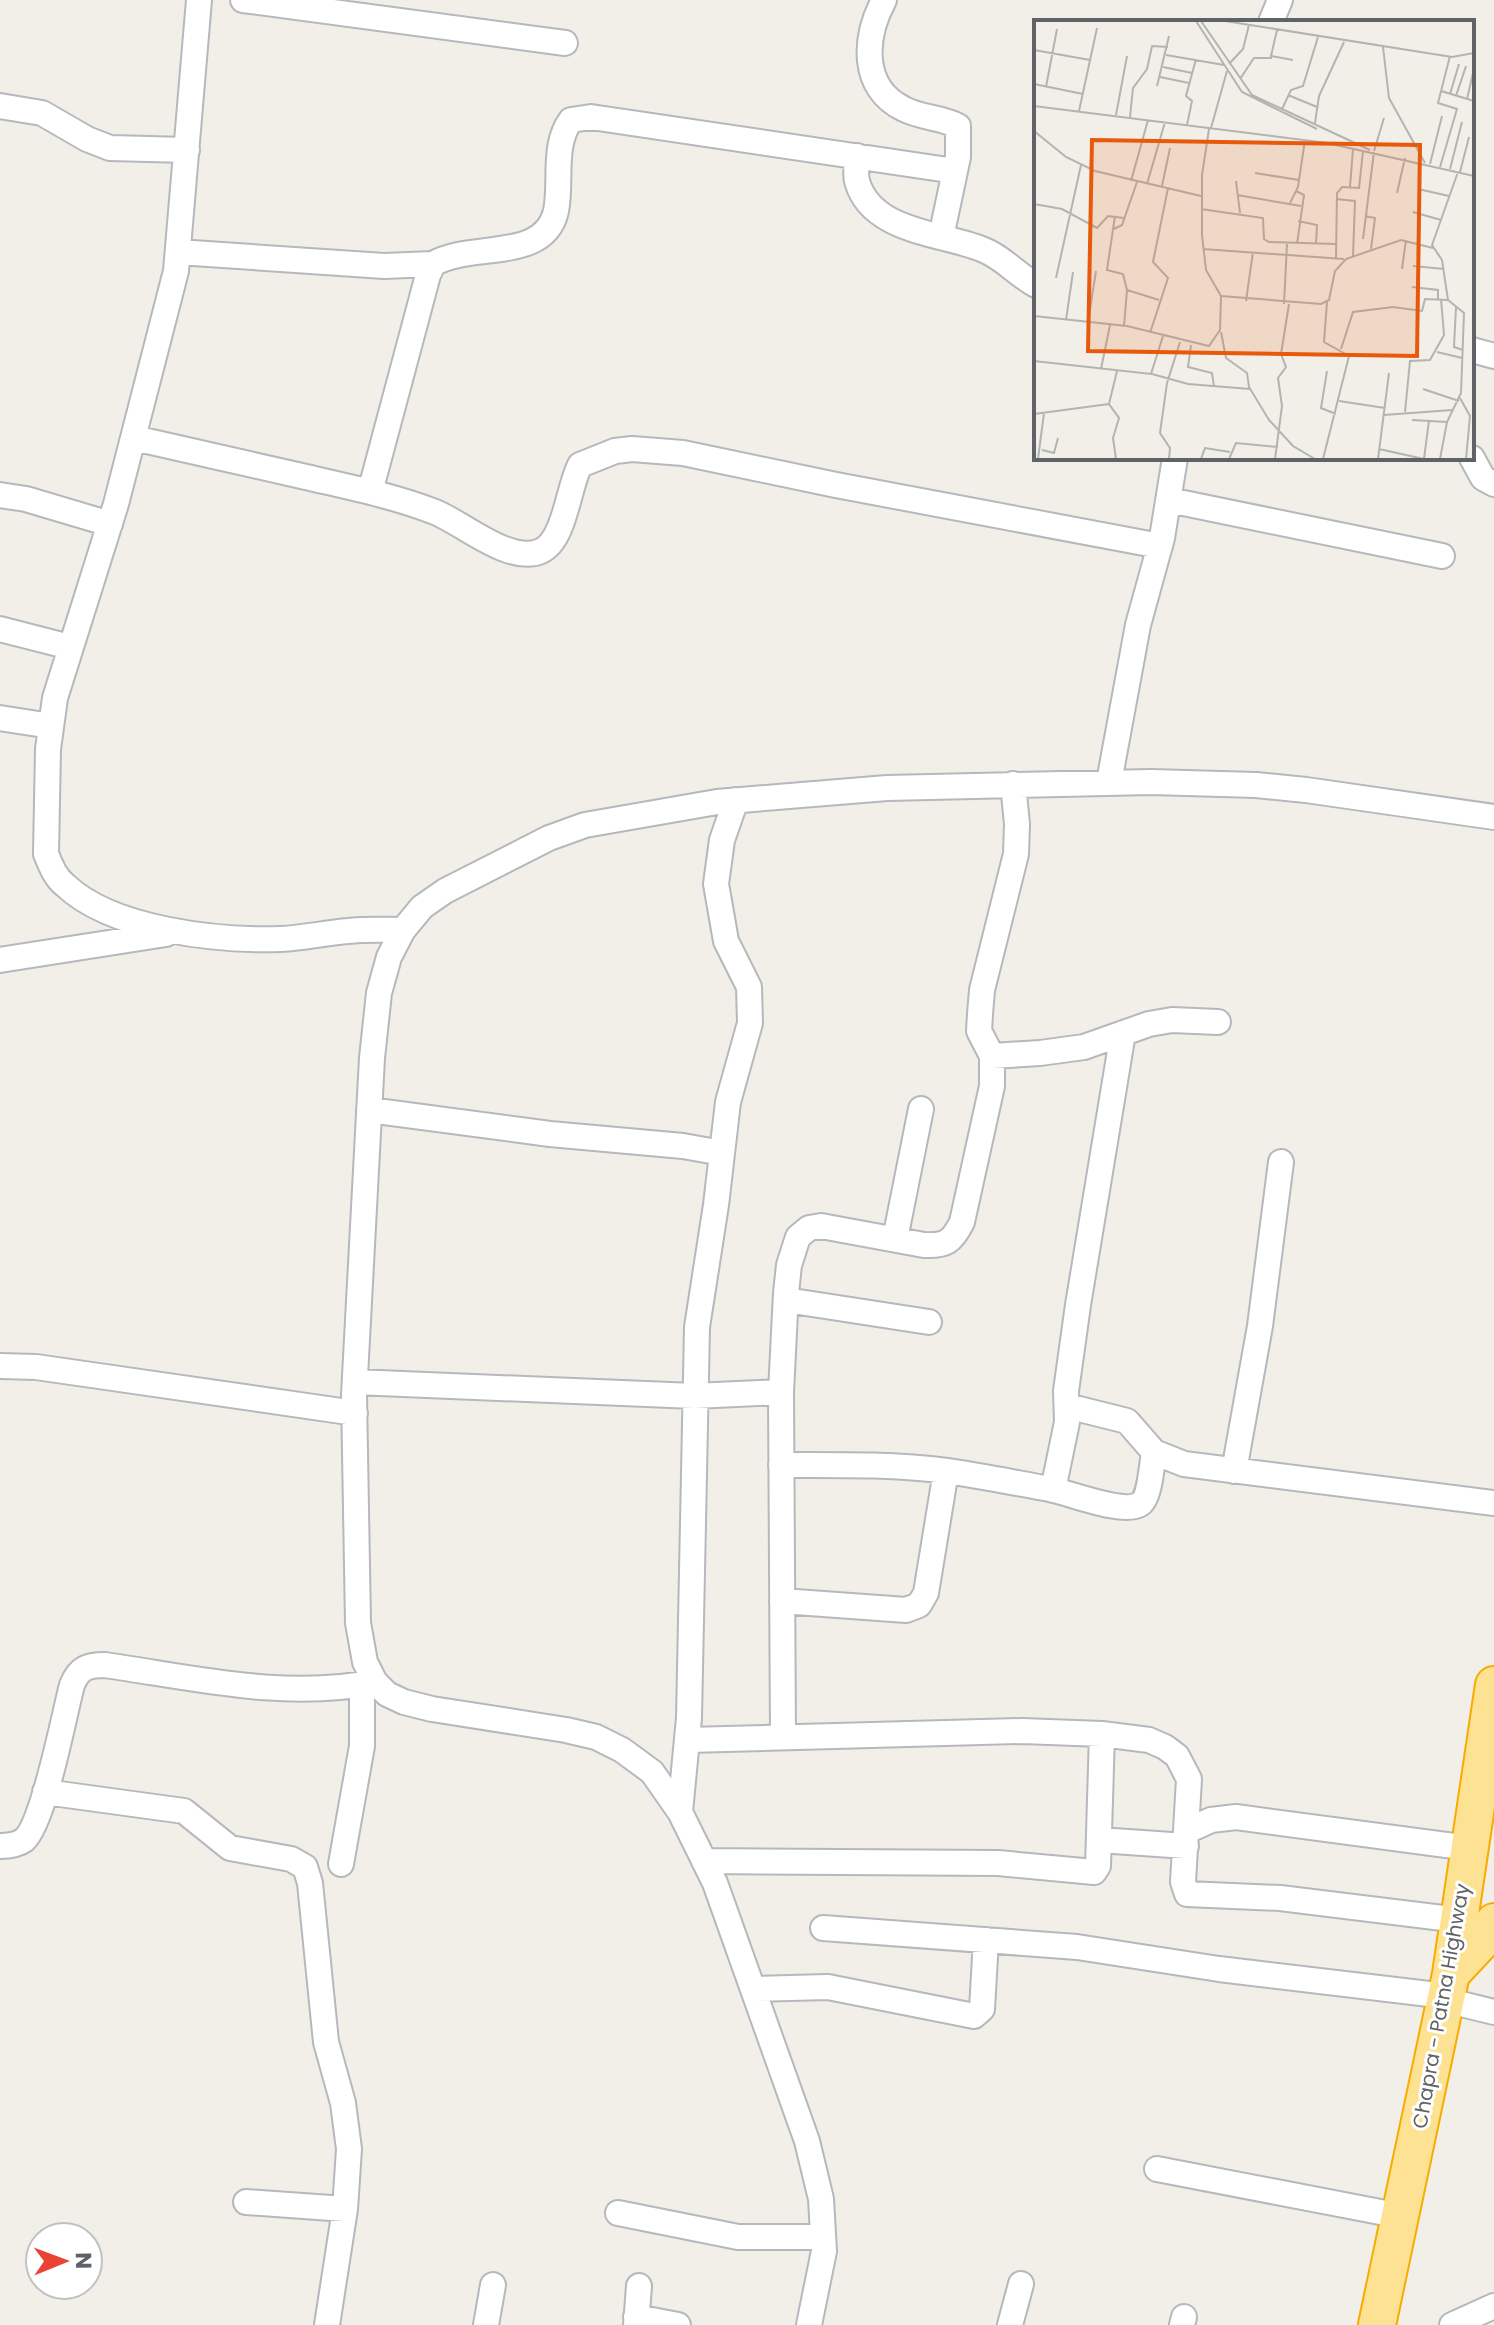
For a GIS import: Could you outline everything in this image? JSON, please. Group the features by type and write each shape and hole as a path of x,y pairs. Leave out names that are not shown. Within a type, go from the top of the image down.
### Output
{"highway":[{"name":"Chapra - Patna Highway","path":"1377,2325 1447,1990 1494,1685"},
{"path":"1447,1990 1494,1922"}],"street":[{"path":"199,0 172,297 110,524 55,698 48,749 46,854 51,868 66,887 91,903 134,921 180,932 260,940 347,931 403,930"},
{"path":"243,0 565,43"},
{"path":"884,0 872,26 868,47 869,63 884,95 892,103 917,115 949,121 958,126 960,137 955,171 941,237"},
{"path":"1272,20 1280,0"},
{"path":"0,106 42,113 87,139 110,148 187,150"},
{"path":"178,252 384,266 433,264 458,254 532,244 544,236 552,225 556,211 561,143 565,128 571,120 580,117 955,171"},
{"path":"857,156 856,179 862,193 891,220 984,250 1002,259 1034,284"},
{"path":"370,492 433,264"},
{"path":"1474,351 1494,356"},
{"path":"134,438 370,492 445,516 508,550 526,553 540,552 553,542 560,530 572,480 580,465 615,451 659,450 1160,546"},
{"path":"1109,782 1135,637 1160,546 1175,460"},
{"path":"1473,460 1483,478 1494,484"},
{"path":"0,495 26,499 110,524"},
{"path":"1169,500 1442,556"},
{"path":"0,629 70,647"},
{"path":"0,718 51,726"},
{"path":"341,1864 362,1746 368,1683 358,1623 355,1382 369,1110 379,993 389,957 403,930 422,907 445,891 549,838 585,825 736,800 835,791 1109,782 1256,785 1494,817"},
{"path":"783,1737 781,1392 786,1300 794,1248 798,1237 809,1228 821,1226 941,1246 953,1240 962,1222 992,1086 992,1056 979,1031 980,1014 986,972 1016,854 1013,784"},
{"path":"680,1812 688,1740 697,1327 728,1102 750,1023 749,987 726,941 716,884 722,840 736,800"},
{"path":"0,960 180,932"},
{"path":"992,1056 1084,1047 1149,1024 1172,1020 1218,1022"},
{"path":"1053,1490 1067,1422 1066,1391 1078,1305 1123,1033"},
{"path":"895,1239 921,1109"},
{"path":"369,1110 722,1153"},
{"path":"1234,1471 1260,1326 1281,1162"},
{"path":"786,1300 929,1322"},
{"path":"0,1366 36,1367 355,1413"},
{"path":"355,1382 694,1396 781,1392"},
{"path":"1067,1406 1127,1421 1154,1452 1184,1464 1494,1503"},
{"path":"781,1465 946,1471 1129,1507 1141,1504 1147,1496 1154,1452"},
{"path":"782,1601 906,1610 919,1605 926,1593 946,1471"},
{"path":"0,1846 24,1840 37,1815 72,1685 79,1671 87,1666 105,1665 279,1690 316,1690 368,1683 387,1694 432,1709 566,1730 596,1737 622,1750 652,1772 680,1812 715,1883 807,2141 821,2199 824,2251 809,2325"},
{"path":"688,1740 1022,1731 1102,1734 1149,1740 1177,1756 1189,1779 1185,1893 1280,1898 1459,1920"},
{"path":"704,1861 998,1863 1092,1872 1098,1868 1102,1734"},
{"path":"45,1792 184,1811 230,1848 291,1859 305,1867 310,1883 326,2042 347,2125 349,2174 327,2325"},
{"path":"1099,1840 1187,1839 1211,1820 1236,1817 1469,1848"},
{"path":"823,1928 1077,1947 1219,1969 1447,1990 1494,2012"},
{"path":"755,1989 817,1986 974,2016 982,2009 986,1940"},
{"path":"1157,2169 1401,2216"},
{"path":"246,2202 345,2209"},
{"path":"618,2213 738,2237 823,2237"},
{"path":"1010,2325 1021,2284"},
{"path":"486,2325 493,2285"},
{"path":"639,2286 636,2321 678,2325"},
{"path":"1452,2325 1494,2306"}]}
